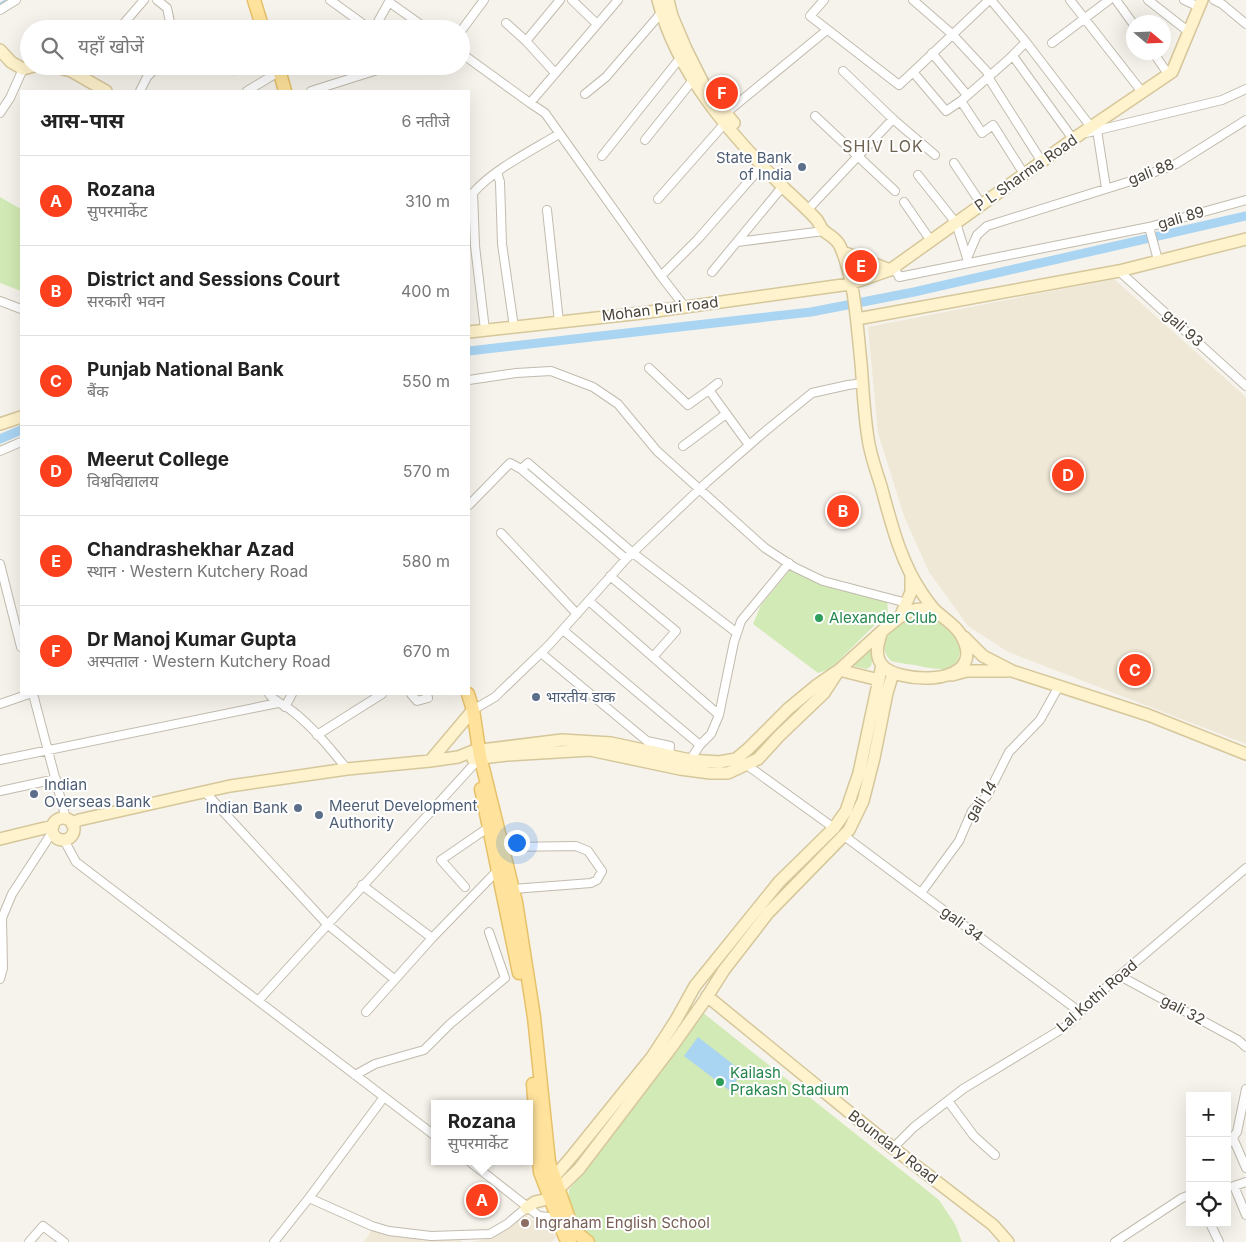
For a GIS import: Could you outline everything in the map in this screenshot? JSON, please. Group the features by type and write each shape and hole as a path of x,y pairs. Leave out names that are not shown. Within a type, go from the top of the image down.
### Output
{"main road":[{"path":"254,0 260,20"},
{"path":"259,0 265,20"},
{"path":"277,75 280,90"},
{"path":"278,75 285,90"},
{"path":"461,695 470,713"},
{"path":"468,695 489,828 528,1023 540,1172 551,1191 567,1238"},
{"path":"477,756 504,847 513,889 534,1017 550,1162 554,1177 551,1191 557,1218 567,1238"},
{"path":"567,1238 588,1242"}],"street":[{"path":"0,10 16,0"},
{"path":"127,20 144,0"},
{"path":"157,0 167,8 170,20"},
{"path":"330,0 358,20"},
{"path":"470,20 484,0"},
{"path":"526,41 560,0"},
{"path":"572,0 597,24"},
{"path":"530,103 618,0"},
{"path":"658,0 661,13 680,58 698,90 812,205 831,226 829,234"},
{"path":"668,0 672,16 686,49 706,89 725,118 762,166 808,210 838,243 846,259 856,315 868,440 895,536 911,577 938,613 984,656 1012,671 1148,715 1246,754"},
{"path":"824,0 810,16 898,84 990,0 1026,42 1094,129 1106,188"},
{"path":"913,0 952,34 989,76 1042,162"},
{"path":"1070,0 1142,92"},
{"path":"1052,43 1109,0"},
{"path":"1116,0 1126,15"},
{"path":"1148,0 1188,32"},
{"path":"1158,60 1168,74 1172,72 1201,3 1184,0"},
{"path":"1214,0 1222,4 1246,24"},
{"path":"379,20 390,1 415,20"},
{"path":"585,94 606,76 661,13"},
{"path":"506,23 526,41 555,74"},
{"path":"658,199 725,118 827,30"},
{"path":"913,72 946,111 960,102 1013,56 1026,42"},
{"path":"0,50 10,62 20,65"},
{"path":"932,53 967,95"},
{"path":"1013,56 1076,137"},
{"path":"602,156 680,58"},
{"path":"470,60 545,113 685,307"},
{"path":"843,71 893,119 935,155"},
{"name":"P L Sharma Road","path":"1094,129 1168,74"},
{"path":"0,113 25,75"},
{"path":"77,75 104,90"},
{"path":"140,90 149,75"},
{"path":"248,90 268,75"},
{"path":"314,90 362,75"},
{"path":"645,140 693,80"},
{"name":"P L Sharma Road","path":"850,284 892,269 1076,137 1094,129 1222,100 1246,90"},
{"path":"960,102 982,133 993,126 1024,174"},
{"path":"815,116 895,191"},
{"path":"812,205 893,119"},
{"name":"gali 88","path":"956,223 967,258 977,235 987,226 1130,181 1176,164 1246,120"},
{"path":"485,330 471,194 498,172 559,134"},
{"path":"954,163 982,205"},
{"path":"661,276 698,239 762,166"},
{"path":"498,172 502,244 514,327"},
{"path":"918,175 956,223"},
{"path":"712,272 783,186"},
{"name":"gali 89","path":"1158,260 1149,227 1246,200"},
{"path":"904,202 931,241"},
{"path":"547,210 559,322"},
{"path":"842,252 892,269 899,277 1149,227"},
{"path":"737,242 829,234"},
{"path":"856,315 1119,271 1246,239"},
{"name":"gali 93","path":"1119,271 1246,386"},
{"name":"Mohan Puri road","path":"470,332 685,307 850,284"},
{"path":"0,301 20,308"},
{"path":"649,368 688,405 718,383"},
{"path":"470,380 516,373 551,371 593,387 618,404 658,451 699,489 766,548 789,564 823,581 907,603"},
{"path":"430,761 470,713 495,696 541,653 633,553 699,489 749,445 812,393 863,383"},
{"path":"709,390 749,445"},
{"path":"683,446 726,414"},
{"path":"0,424 20,417"},
{"path":"0,452 20,442"},
{"path":"470,504 510,463 521,469 626,560"},
{"path":"521,469 528,463 633,553 737,633"},
{"path":"501,533 576,614"},
{"path":"0,564 20,643"},
{"path":"690,760 700,745 711,734 719,715 728,669 741,621 789,564"},
{"path":"610,576 676,632 653,657"},
{"path":"900,617 911,592 911,577"},
{"path":"589,600 719,715"},
{"path":"0,979 3,968 2,918 12,894 59,819 69,822 230,786 347,769 458,757 590,750 680,769 728,773 817,684 839,670 900,617 908,612 922,608 938,613"},
{"path":"562,630 700,745"},
{"path":"309,1198 372,1226 389,1231 431,1236 490,1234 507,1224 579,1169 671,1048 724,970 768,913 838,831 859,773 882,665 877,649 882,631"},
{"path":"950,675 959,669 966,658 966,646 960,633"},
{"path":"541,653 647,742 670,746 669,756"},
{"path":"882,665 893,672 927,678 944,677 967,672 1012,671"},
{"path":"839,670 879,680"},
{"path":"554,1177 652,1057 676,1020 694,986 778,882 838,831 848,830 863,801 893,672"},
{"name":"gali 14","path":"921,893 958,841 972,811 987,796 1009,752 1040,720 1059,686"},
{"path":"0,704 26,695"},
{"path":"33,695 73,834 64,840 56,838 53,829"},
{"path":"270,695 290,709 347,769"},
{"path":"0,760 282,705 291,695"},
{"path":"317,736 380,695"},
{"path":"412,695 417,701 428,698 427,695"},
{"path":"258,1001 477,756 562,740 611,743 690,760 741,762"},
{"name":"gali 34","path":"741,762 838,831 1080,1012"},
{"path":"0,792 56,779"},
{"path":"205,792 327,924 394,979"},
{"path":"465,887 441,860 489,828"},
{"path":"0,839 53,829"},
{"path":"64,840 76,862 431,1133"},
{"path":"504,847 576,846 588,851 602,871 597,880 591,883 513,889"},
{"name":"Lal Kothi Road","path":"893,1148 914,1126 963,1089 1065,1027 1120,976 1246,868"},
{"path":"366,1012 432,938 498,870"},
{"path":"362,885 432,938"},
{"path":"489,932 505,978"},
{"path":"355,1075 375,1064 424,1050 450,1024 518,966"},
{"name":"gali 32","path":"1120,976 1238,1040 1246,1047"},
{"name":"Boundary Road","path":"707,996 893,1148 993,1225 1008,1242"},
{"path":"1231,1140 1237,1132 1246,1089"},
{"path":"274,1242 384,1097"},
{"path":"948,1101 974,1136 995,1155"},
{"path":"1233,1138 1246,1168"},
{"path":"474,1165 530,1205 538,1216 557,1218"},
{"path":"1246,1182 1234,1186 1246,1215"},
{"path":"1115,1242 1186,1196"},
{"path":"29,1242 43,1226 63,1242"},
{"path":"1212,1227 1219,1242"}],"shaded area":[{"path":"1114,279 1246,397 1246,744 1008,652 968,626 929,572 904,516 878,433 868,327"},
{"name":"Ingraham English School","path":"524,1214 557,1236 551,1242 472,1242 489,1238 502,1232"},
{"path":"373,1228 428,1239 461,1240 462,1242 364,1242"}],"green space":[{"path":"0,197 20,208 20,291 0,283"},
{"name":"Alexander Club","path":"790,570 836,588 887,601 888,612 830,669 818,673 753,624 761,605"},
{"path":"912,613 941,620 954,635 960,643 960,654 953,666 940,669 891,661 884,646 885,640 894,628"},
{"path":"876,639 871,666 867,669 852,665"},
{"name":"Kailash Prakash Stadium","path":"702,1012 939,1200 955,1224 962,1242 595,1242 579,1230 567,1213 569,1190"}],"water":[{"path":"698,1037 743,1072 729,1090 684,1056"}],"waterway":[{"path":"0,4 7,0"},
{"path":"470,351 811,312 914,292 1246,216"},
{"path":"0,439 20,430"}],"place":[{"name":"Dr Manoj Kumar Gupta","path":"722,93"},
{"name":"State Bank of India","path":"802,167"},
{"name":"Chandrashekhar Azad","path":"861,266"},
{"name":"Meerut College","path":"1068,475"},
{"name":"District and Sessions Court","path":"843,511"},
{"name":"Alexander Club","path":"819,618"},
{"name":"Punjab National Bank","path":"1135,670"},
{"name":"भारतीय डाक","path":"536,697"},
{"name":"Indian Overseas Bank","path":"34,794"},
{"name":"Indian Bank","path":"298,808"},
{"name":"Meerut Development Authority","path":"319,815"},
{"name":"Kailash Prakash Stadium","path":"720,1082"},
{"name":"Rozana","path":"482,1200"},
{"name":"Ingraham English School","path":"525,1223"}],"district":[{"name":"SHIV LOK","path":"883,146"}]}
